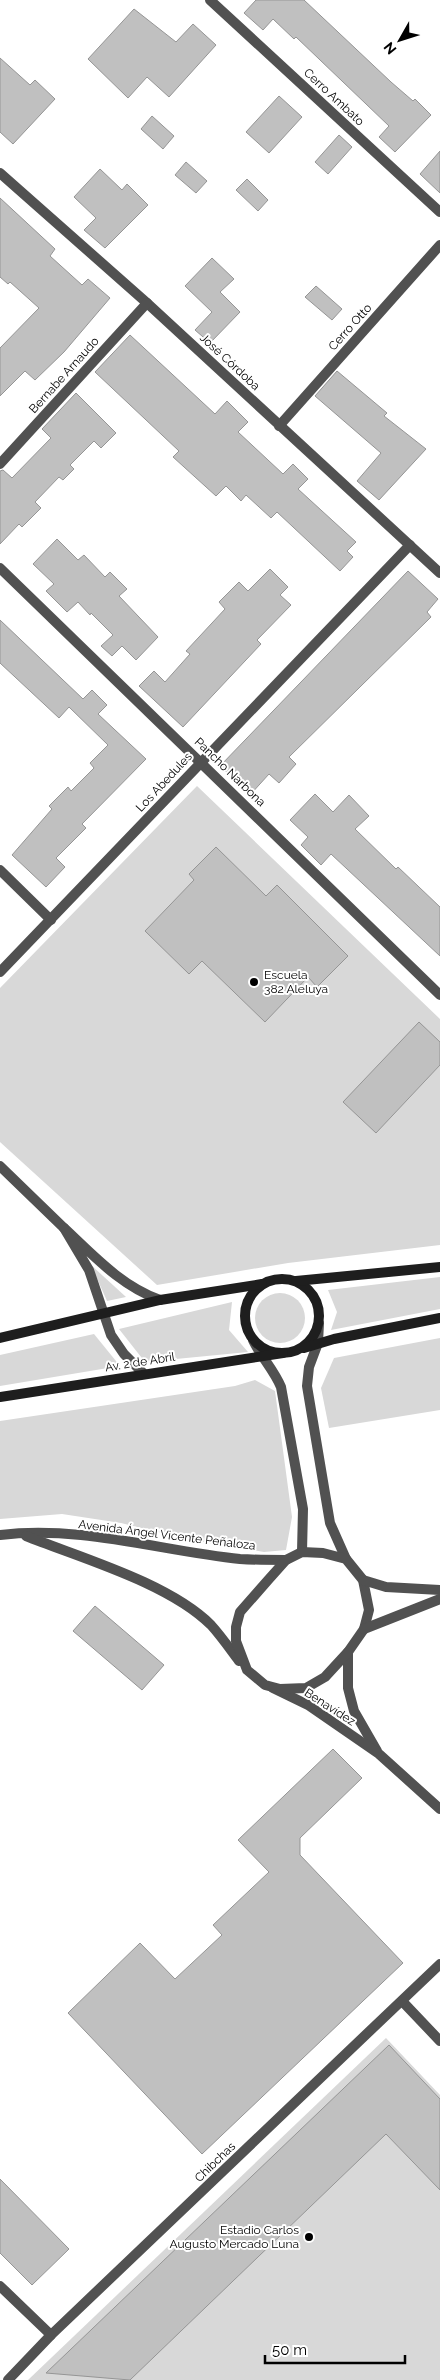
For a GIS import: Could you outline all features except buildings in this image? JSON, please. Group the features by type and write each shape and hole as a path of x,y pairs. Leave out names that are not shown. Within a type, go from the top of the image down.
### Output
{"main road":[{"path":"0,1338 160,1300 262,1284 278,1278 296,1281 440,1267"},
{"path":"296,1281 307,1288 315,1298 319,1310 319,1323 312,1339 298,1350"},
{"path":"262,1284 254,1291 245,1310 244,1320 253,1340 272,1352 283,1354 318,1343 440,1318"},
{"name":"Av. 2 de Abril","path":"0,1397 283,1354"}],"street":[{"name":"Cerro Ambato","path":"210,0 440,212"},
{"name":"José Córdoba","path":"0,173 147,302 440,573"},
{"name":"Cerro Otto","path":"279,426 440,245"},
{"name":"Bernabe Arnaudo","path":"0,464 147,302"},
{"name":"Los Abedules","path":"0,972 410,545"},
{"name":"Pancho Narbona","path":"0,568 440,995"},
{"path":"0,870 51,920"},
{"path":"0,1166 64,1228 124,1282 140,1293 160,1300"},
{"path":"64,1228 88,1270 116,1342 124,1354 144,1374"},
{"path":"265,1685 280,1689 306,1688 325,1677 348,1652 364,1630 369,1610 363,1580 346,1559 330,1523 307,1386 309,1367 318,1343 319,1323"},
{"path":"253,1340 262,1357 275,1372 281,1387 303,1509 302,1552 323,1553 346,1559"},
{"path":"0,1535 18,1533"},
{"name":"Avenida Ángel Vicente Peñaloza","path":"18,1533 88,1536 240,1559 286,1560"},
{"name":"Avenida Ángel Vicente Peñaloza","path":"18,1533 152,1585 182,1602 211,1625 247,1670 265,1685"},
{"name":"Avenida Ángel Vicente Peñaloza","path":"247,1670 236,1641 236,1627 240,1612 286,1560 302,1552"},
{"path":"363,1580 386,1587 440,1590"},
{"path":"364,1630 440,1599"},
{"name":"Benavídez","path":"348,1652 348,1688 354,1711 379,1754"},
{"name":"Benavídez","path":"265,1685 308,1705 379,1754 440,1809"},
{"name":"Chibchas","path":"8,2380 51,2336 440,1964"},
{"path":"402,2001 440,2040"},
{"path":"0,2286 51,2336"}],"shaded area":[{"path":"197,786 440,1019 440,1245 288,1263 157,1285 0,1142 0,988"},
{"path":"91,1265 126,1297 107,1301"},
{"path":"440,1277 440,1309 331,1330 337,1312 328,1290"},
{"path":"275,1293 285,1293 298,1300 305,1313 305,1323 298,1336 285,1343 275,1343 266,1339 259,1332 255,1323 255,1313 259,1304 266,1297"},
{"path":"232,1302 229,1330 248,1352 145,1362 119,1329"},
{"path":"94,1334 120,1366 0,1386 0,1355"},
{"path":"440,1338 440,1410 329,1428 321,1388 334,1358"},
{"path":"255,1380 275,1391 292,1517 286,1550 264,1552 191,1540 121,1523 62,1514 0,1519 0,1421 235,1386"},
{"name":"Estadio Carlos Augusto Mercado Luna","path":"386,2038 440,2095 440,2380 28,2380"}],"place":[{"name":"Escuela 382 Aleluya","path":"254,982"},
{"name":"Estadio Carlos Augusto Mercado Luna","path":"309,2237"}]}
